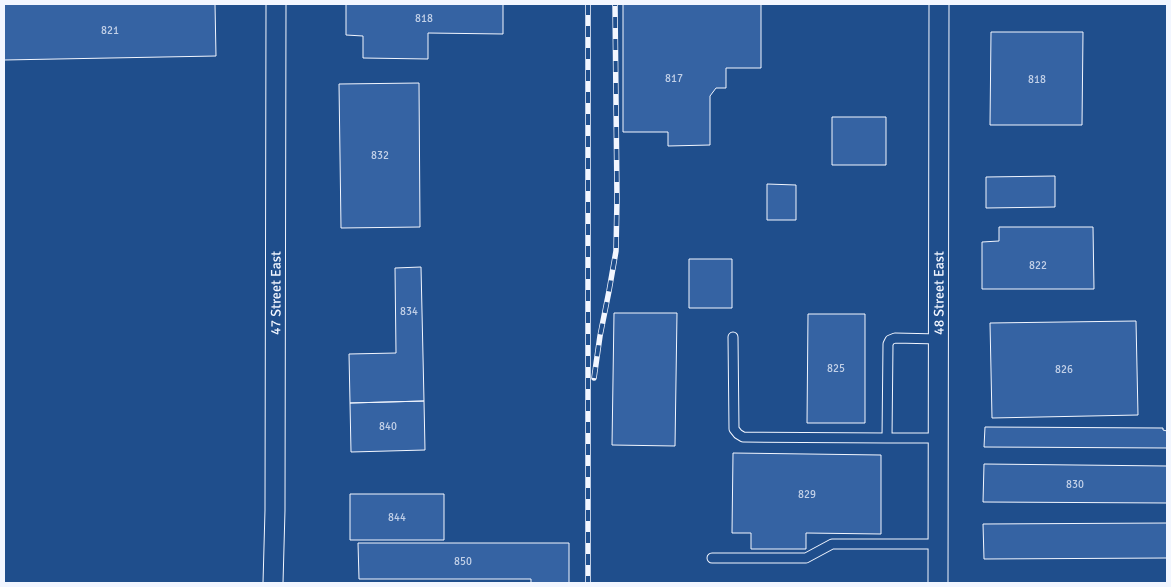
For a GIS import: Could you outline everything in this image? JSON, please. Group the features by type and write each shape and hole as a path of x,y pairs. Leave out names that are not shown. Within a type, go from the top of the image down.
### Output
{"street":[{"name":"47 Street East","path":"273,583 275,510 276,4"},
{"name":"48 Street East","path":"938,583 939,4"}],"lane":[{"path":"733,337 734,429 743,437 938,438"},
{"path":"887,438 888,344 890,340 895,338 939,339"},
{"path":"712,558 806,558 832,544 938,544"}],"building":[{"path":"4,4 215,4 216,56 4,60"},
{"path":"346,4 503,4 503,34 428,33 428,59 363,58 363,36 346,35"},
{"path":"623,4 761,4 761,68 726,68 726,88 716,88 710,96 710,145 668,146 668,132 623,132"},
{"path":"991,32 1083,32 1082,125 990,125"},
{"path":"419,83 420,227 341,228 339,84"},
{"path":"832,117 886,117 886,165 832,165"},
{"path":"1055,176 1055,207 986,208 986,177"},
{"path":"767,184 796,185 796,220 767,220"},
{"path":"999,227 1093,227 1094,289 982,289 982,242 999,241"},
{"path":"689,259 732,259 732,308 689,308"},
{"path":"421,267 424,401 350,403 349,354 396,353 395,268"},
{"path":"614,313 677,313 675,446 612,445"},
{"path":"808,314 865,314 865,423 807,423"},
{"path":"1136,321 1138,415 992,418 990,323"},
{"path":"424,401 425,450 351,452 350,403"},
{"path":"985,427 1163,428 1163,430 1167,431 1167,448 984,447"},
{"path":"733,453 881,455 881,534 806,533 806,549 751,549 751,533 732,533"},
{"path":"984,464 1167,466 1167,503 983,502"},
{"path":"350,494 444,494 444,540 350,540"},
{"path":"1167,523 1167,558 984,559 983,524"},
{"path":"358,543 569,543 569,583 531,583 531,579 359,579"}],"railway":[{"path":"588,4 588,583"},
{"path":"594,378 616,251 615,4"}]}
